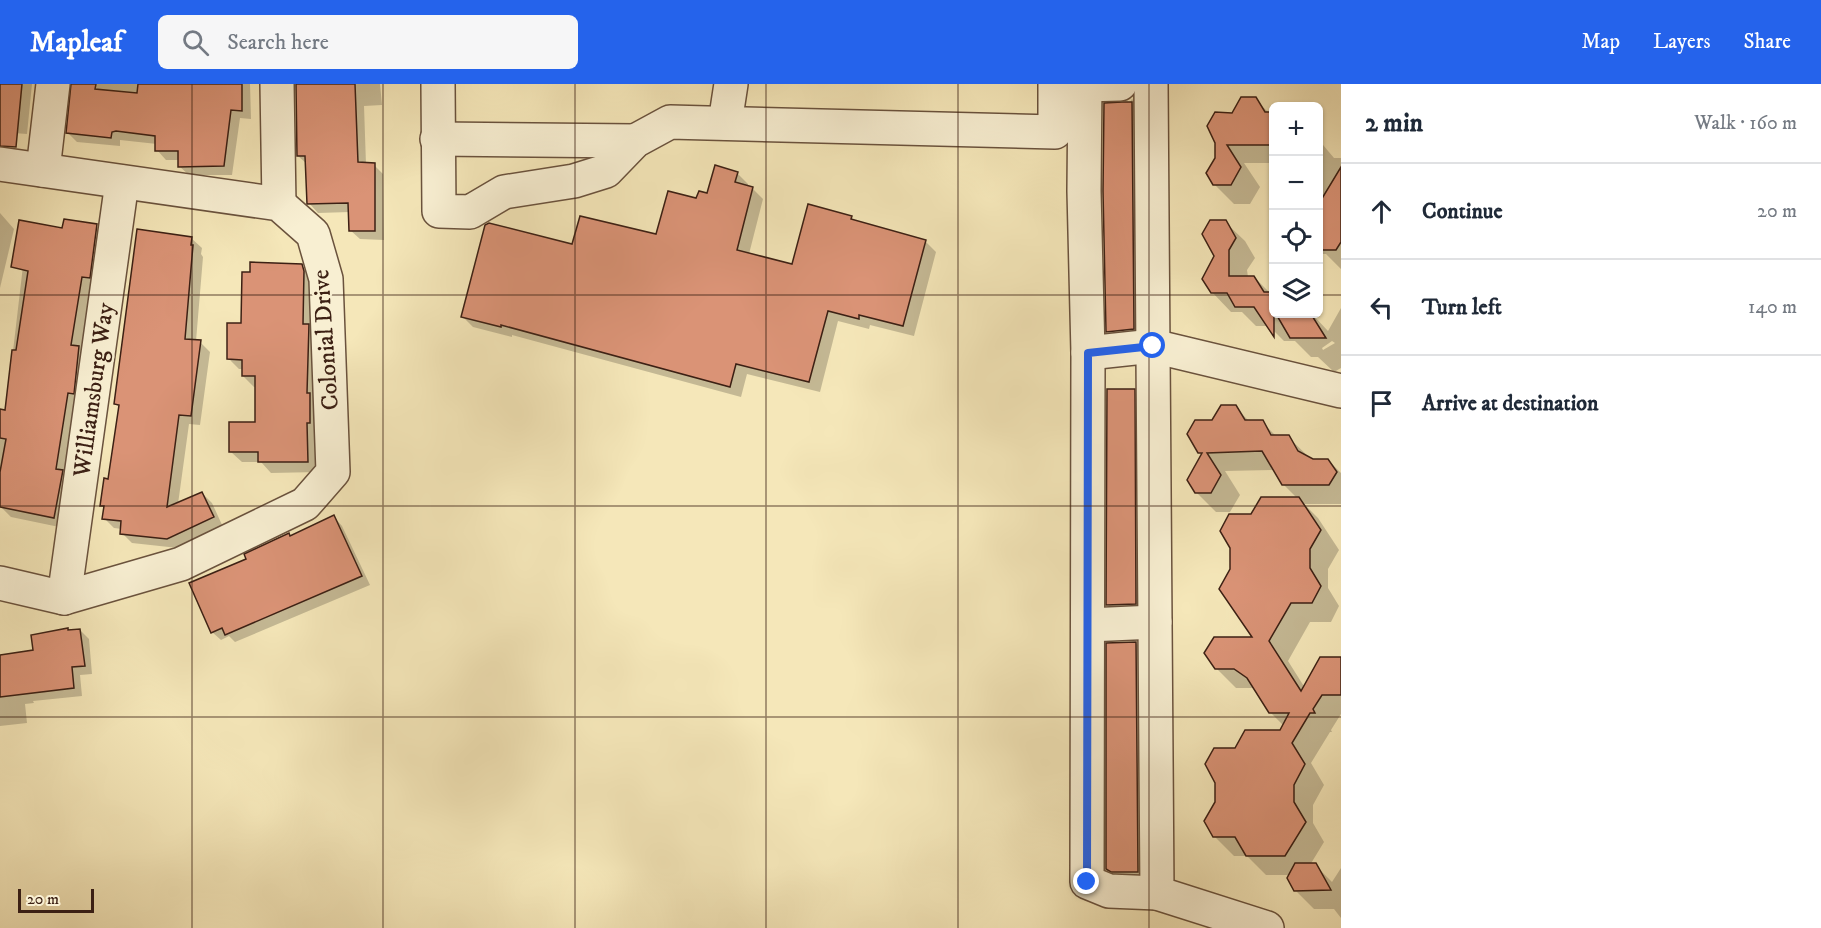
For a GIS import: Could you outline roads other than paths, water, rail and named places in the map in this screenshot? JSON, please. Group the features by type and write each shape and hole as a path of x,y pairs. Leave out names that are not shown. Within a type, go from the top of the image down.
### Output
{"street":[{"path":"43,170 53,84"},
{"path":"0,164 279,204 277,84"},
{"path":"438,84 439,211 470,212 504,192 574,181 606,171 635,141 670,122 1055,132 1075,84"},
{"path":"725,123 731,84"},
{"path":"1075,84 1120,84"},
{"path":"1075,84 1084,191 1088,353 1087,882 1109,891 1156,893 1267,928"},
{"path":"1151,84 1156,893"},
{"path":"437,139 635,141"},
{"name":"Williamsburg Way","path":"64,598 122,182"},
{"name":"Colonial Drive","path":"64,598 181,564 305,504 333,472 326,279 314,234 279,204"},
{"path":"1088,353 1153,346 1341,391"},
{"path":"1,585 64,598"},
{"path":"1088,625 1155,622"}]}
